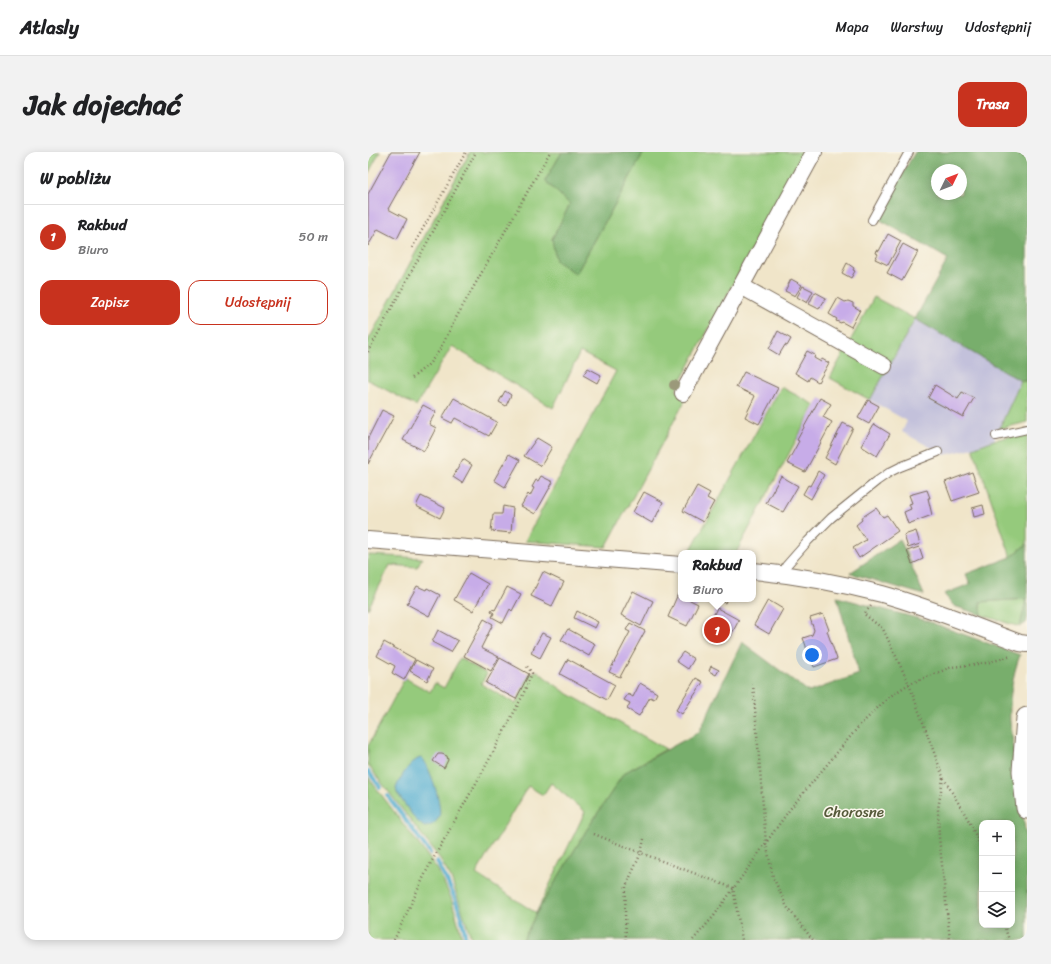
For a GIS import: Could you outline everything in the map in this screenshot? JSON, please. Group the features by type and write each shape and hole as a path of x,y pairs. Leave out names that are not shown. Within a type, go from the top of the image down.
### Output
{"street":[{"path":"683,393 814,152"},
{"path":"741,286 884,366"},
{"path":"368,540 678,565"},
{"path":"756,571 813,579 882,594 932,610 1024,644"},
{"path":"1027,718 1023,771 1027,808"}],"lane":[{"path":"872,220 909,152"},
{"path":"996,436 1027,429"},
{"path":"784,574 786,566 808,540 831,518 877,481 900,466 938,452"}],"path":[{"path":"412,248 466,152"},
{"path":"368,352 476,152"},
{"path":"412,378 429,364 439,351 456,318 550,152"},
{"path":"1020,152 1027,157"},
{"path":"882,594 864,614 883,629 909,684 943,777 969,821 979,844"},
{"path":"693,940 714,916 790,809 860,725 889,697 909,684 952,667 986,663 1015,655 1024,644"},
{"path":"394,940 428,868 485,768 522,697 532,673 526,665"},
{"path":"753,684 766,843 773,877 787,907 813,940"},
{"path":"943,777 938,809 940,845 950,940"},
{"path":"594,834 733,888"},
{"path":"626,940 626,886 641,853 644,839"},
{"path":"733,888 742,940"},
{"path":"1005,928 1009,940"}],"shaded area":[{"path":"915,319 1021,381 994,440 973,448 945,455 902,432 907,421 870,400"}],"green space":[{"path":"368,152 380,152 368,174"},
{"path":"470,152 562,152 545,181 570,204 552,239 576,274 644,152 804,152 676,390 687,397 606,547 525,541 616,371 580,352 553,408 452,346 416,406 368,380 368,341"},
{"path":"562,152 644,152 576,274 556,261 552,239 570,204 545,181"},
{"path":"915,152 1027,152 1027,381 1021,381 915,319 948,259 877,218"},
{"path":"874,297 915,319 870,400 830,378"},
{"path":"1021,381 1027,381 1027,422 999,429"},
{"path":"781,387 815,405 738,550 691,550"},
{"path":"1027,433 1027,544 1011,557 973,448 994,440"},
{"path":"900,539 924,595 850,573"},
{"path":"1027,544 1027,618 1026,623 1020,627 1026,599 980,602 982,615 954,606 944,594 970,584 966,574 1011,557"},
{"path":"368,555 422,558 417,567 390,565 368,609"},
{"name":"Chorosne","path":"837,597 924,620 1020,655 1012,688 1010,721 1027,844 1027,940 523,940 536,914 586,831 624,773 699,732 742,642 809,692 859,674"},
{"path":"1027,599 1020,627 982,615 979,602"},
{"path":"460,658 487,674 481,684 516,704 530,673 538,671 565,692 666,749 624,773 586,831 536,914 523,940 472,940 451,878 438,856 368,765 368,746 405,678 430,692 435,683 444,688","holes":["551,783 585,812 536,913 476,874 528,786 543,795"]},
{"path":"368,777 438,870 451,898 463,940 368,940"}],"water":[{"path":"420,758 423,759 426,764 432,778 438,796 440,812 435,823 424,827 415,819 397,793 396,788 402,775 412,763"}],"building":[{"path":"391,152 420,152 388,209 407,219 397,239 378,229 368,246 368,194"},
{"path":"888,234 901,241 888,265 875,259 878,254 876,253 877,250 879,251"},
{"path":"903,244 918,252 902,281 887,273"},
{"path":"847,263 854,268 853,270 855,271 851,278 842,273"},
{"path":"791,279 802,285 795,296 785,291"},
{"path":"803,286 813,291 807,303 797,297"},
{"path":"815,292 826,298 819,309 809,304"},
{"path":"838,298 845,302 848,301 853,303 853,306 860,310 851,327 842,322 836,321 837,319 829,314"},
{"path":"778,331 791,339 779,355 769,349"},
{"path":"807,351 815,355 814,358 821,362 822,359 829,363 818,382 810,377 808,381 795,373"},
{"path":"588,368 601,375 597,383 583,375"},
{"path":"744,372 778,388 759,424 745,417 755,396 736,387"},
{"path":"935,385 958,399 962,392 974,398 963,417 928,398"},
{"path":"505,391 511,395 506,406 499,402"},
{"path":"454,398 497,422 489,436 455,418 452,423 442,418"},
{"path":"820,398 831,404 823,417 832,422 805,472 787,463 799,441 797,440"},
{"path":"868,400 879,406 869,424 858,418"},
{"path":"423,405 436,412 429,424 436,428 424,451 403,440"},
{"path":"382,410 394,416 368,464 368,438"},
{"path":"843,423 853,428 835,464 825,458"},
{"path":"874,424 890,434 877,456 861,446"},
{"path":"537,438 552,447 541,466 524,456"},
{"path":"509,454 520,460 505,487 494,480"},
{"path":"463,459 472,465 462,483 453,477"},
{"path":"818,471 824,475 811,499 803,494 808,485 810,486"},
{"path":"972,472 979,492 952,501 945,482"},
{"path":"541,476 553,482 535,514 521,506 528,494 530,496 534,488 532,487 536,480 538,481"},
{"path":"781,476 798,486 783,512 766,503"},
{"path":"697,486 710,493 707,498 714,502 703,522 683,511"},
{"path":"927,490 930,498 928,498 932,515 908,524 904,512 911,509 909,504 912,503 909,495"},
{"path":"644,492 663,502 652,523 633,512"},
{"path":"421,496 445,508 440,518 416,506"},
{"path":"983,505 985,514 974,517 972,508"},
{"path":"503,506 513,508 511,533 491,531 493,514 502,514"},
{"path":"876,508 883,517 887,515 898,531 859,558 853,548 866,540 856,525 862,520 861,518"},
{"path":"916,531 920,544 908,548 904,535"},
{"path":"919,547 923,559 912,564 907,551"},
{"path":"543,572 564,582 552,606 531,596"},
{"path":"469,573 488,584 473,611 454,600"},
{"path":"417,586 426,590 427,588 440,595 429,616 407,604"},
{"path":"507,587 521,594 512,611 510,609 503,623 492,617 494,613 491,611 492,609 495,610"},
{"path":"633,591 653,601 641,626 621,615"},
{"path":"678,594 678,602 694,602 698,604 687,626 668,617"},
{"path":"768,600 783,609 769,634 754,625"},
{"path":"717,608 739,620 730,637 708,626"},
{"path":"577,611 598,622 595,628 574,618"},
{"path":"823,614 829,630 827,631 837,659 814,667 803,638 812,635 814,630 810,618"},
{"path":"484,619 493,624 481,648 499,657 491,671 464,656"},
{"path":"630,623 645,631 620,677 609,672 630,632 626,630"},
{"path":"568,629 595,644 589,656 561,640"},
{"path":"438,630 458,641 451,652 432,642"},
{"path":"542,633 551,637 540,658 531,653"},
{"path":"384,642 415,659 404,680 392,673 395,666 377,656"},
{"path":"683,652 694,659 688,669 676,661"},
{"path":"500,658 529,674 516,699 486,683"},
{"path":"568,659 615,685 607,700 560,674"},
{"path":"416,660 433,669 427,681 410,671"},
{"path":"711,666 719,670 716,675 709,671"},
{"path":"696,678 703,682 682,714 676,710"},
{"path":"640,683 657,693 654,699 650,697 639,716 627,709 630,703 624,700 628,694 633,697"},
{"path":"438,754 447,756 448,760 444,768 433,761"}],"waterway":[{"path":"368,771 380,787"},
{"path":"388,796 430,853"},
{"path":"437,862 455,900 462,919 466,940"}],"place":[{"name":"Rakbud","path":"717,630"}]}
